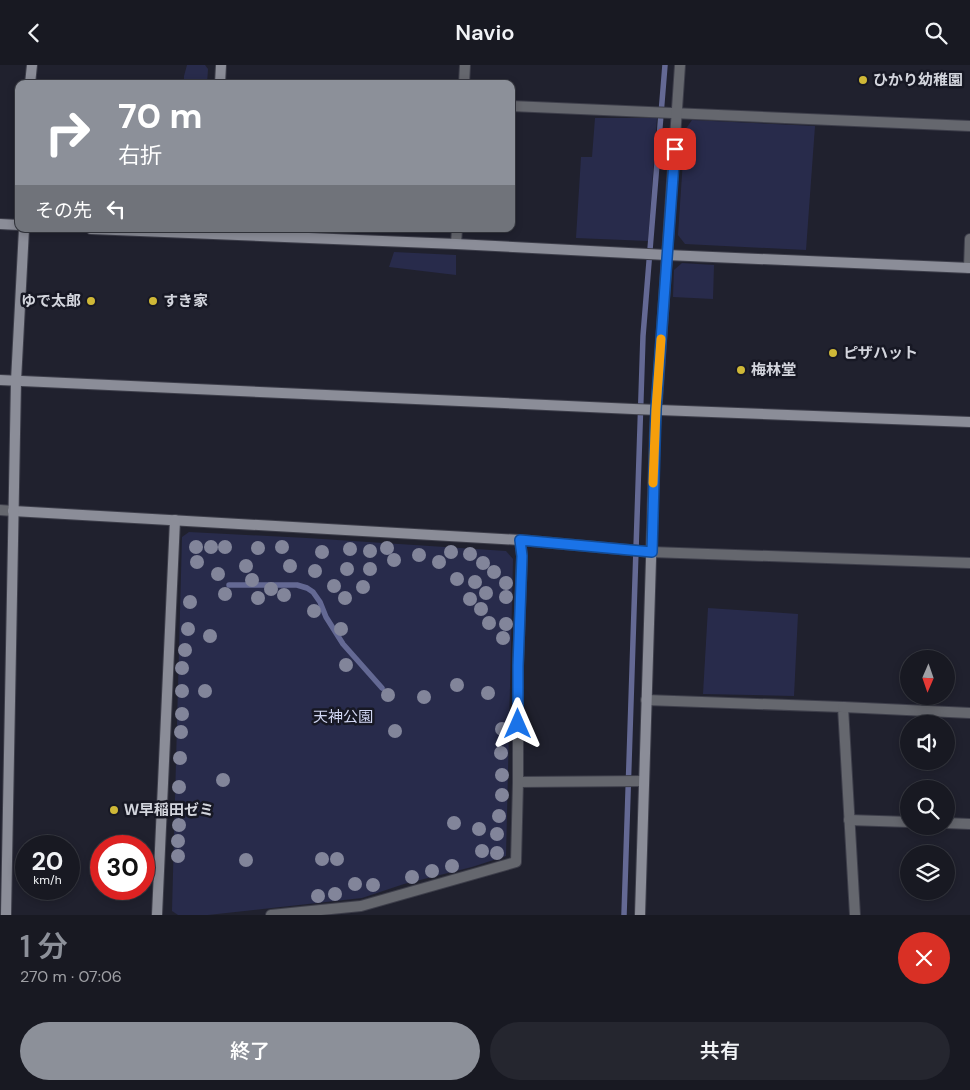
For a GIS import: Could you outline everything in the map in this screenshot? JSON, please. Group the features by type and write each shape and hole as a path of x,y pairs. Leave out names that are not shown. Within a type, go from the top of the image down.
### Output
{"street":[{"path":"30,80 32,65"},
{"path":"220,80 221,65"},
{"path":"464,80 465,65"},
{"path":"640,915 656,409 680,65"},
{"path":"515,106 970,126"},
{"path":"0,224 15,225"},
{"path":"6,915 16,381 24,232"},
{"path":"208,232 970,268 970,239"},
{"path":"456,245 457,232"},
{"path":"0,380 970,422"},
{"path":"0,510 520,540 652,552 970,563"},
{"path":"158,915 175,520"},
{"path":"271,915 361,906 516,862 518,666 522,556 520,540"},
{"path":"646,700 970,713"},
{"path":"843,707 855,915"},
{"path":"518,782 644,781"},
{"path":"849,820 900,822"},
{"path":"955,823 970,824"}],"green space":[{"path":"187,65 205,65 208,69 207,80 184,80"},
{"path":"595,118 657,118 648,241 576,238 581,157 592,157"},
{"path":"692,120 815,126 806,250 685,244 678,235 685,130"},
{"path":"394,252 456,255 456,275 389,267"},
{"path":"682,263 714,265 713,299 673,297 674,270"},
{"name":"天神公園","path":"189,532 506,551 513,559 506,856 472,867 404,884 362,898 208,915 178,915 172,911 182,537"},
{"path":"708,608 798,614 794,696 703,694"}],"waterway":[{"path":"624,915 643,336 665,65"},
{"path":"229,585 297,585 313,592 343,644 382,688"}],"slow traffic":[{"path":"653,483 661,339"}],"place":[{"name":"ひかり幼稚園","path":"863,80"},
{"name":"ゆで太郎","path":"91,301"},
{"name":"すき家","path":"153,301"},
{"name":"ピザハット","path":"833,353"},
{"name":"梅林堂","path":"741,370"},
{"name":"Ｗ早稲田ゼミ","path":"114,810"}],"route":[{"path":"518,724 522,556 520,540 652,552 656,409 675,149"}]}
